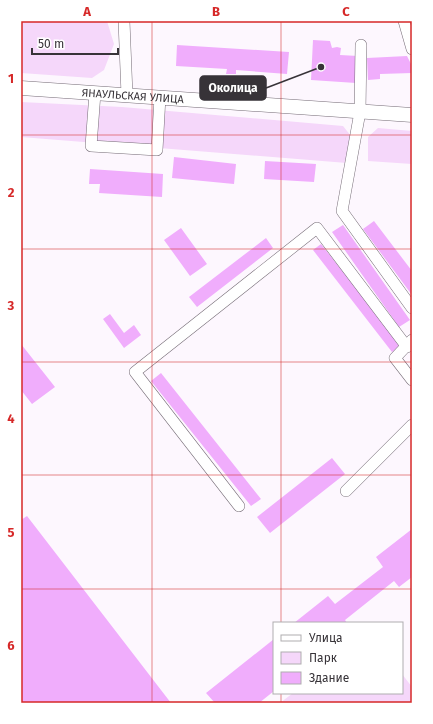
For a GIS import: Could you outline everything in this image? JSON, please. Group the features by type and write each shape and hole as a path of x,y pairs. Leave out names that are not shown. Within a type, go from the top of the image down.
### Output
{"main road":[{"name":"ЯНАУЛЬСКАЯ УЛИЦА","path":"21,88 412,115"}],"street":[{"path":"124,21 127,95"},
{"path":"404,21 412,49"},
{"path":"361,45 360,112 342,210 412,308"},
{"path":"94,93 91,146 157,150 160,97"},
{"path":"239,506 135,372 317,228 409,344 395,358 412,380"},
{"path":"346,491 412,424"}],"green space":[{"path":"21,21 107,21 114,44 104,70 92,78 21,73"},
{"path":"21,102 122,107 343,126 351,136 347,163 21,137"},
{"path":"378,128 412,131 412,164 368,161 368,137"},
{"path":"403,675 412,687 412,703 280,703 292,694 403,694"}],"building":[{"path":"313,40 330,41 332,48 341,48 340,55 358,56 356,83 311,80"},
{"path":"177,45 289,52 287,74 236,70 236,74 226,74 227,69 176,66"},
{"path":"407,56 412,66 412,73 380,74 380,79 368,80 367,58"},
{"path":"174,157 236,164 234,184 172,178"},
{"path":"265,161 316,164 314,182 264,179"},
{"path":"90,169 163,174 162,197 99,193 100,184 89,184"},
{"path":"374,221 412,271 412,295 363,229"},
{"path":"343,225 410,320 399,327 332,232"},
{"path":"181,228 207,264 190,276 164,240"},
{"path":"266,238 273,248 197,307 189,297"},
{"path":"321,244 401,345 392,352 313,250"},
{"path":"110,314 124,333 134,325 141,335 124,348 103,319"},
{"path":"21,344 55,387 32,404 21,390"},
{"path":"161,373 261,499 251,506 151,381"},
{"path":"332,458 345,474 270,533 257,517"},
{"path":"27,516 171,703 21,703 21,520"},
{"path":"412,529 412,577 399,587 394,581 345,620 346,622 295,622 328,596 335,604 383,567 376,557"},
{"path":"273,640 273,692 259,703 215,703 206,693"}],"place":[{"name":"Околица","path":"321,67"}]}
